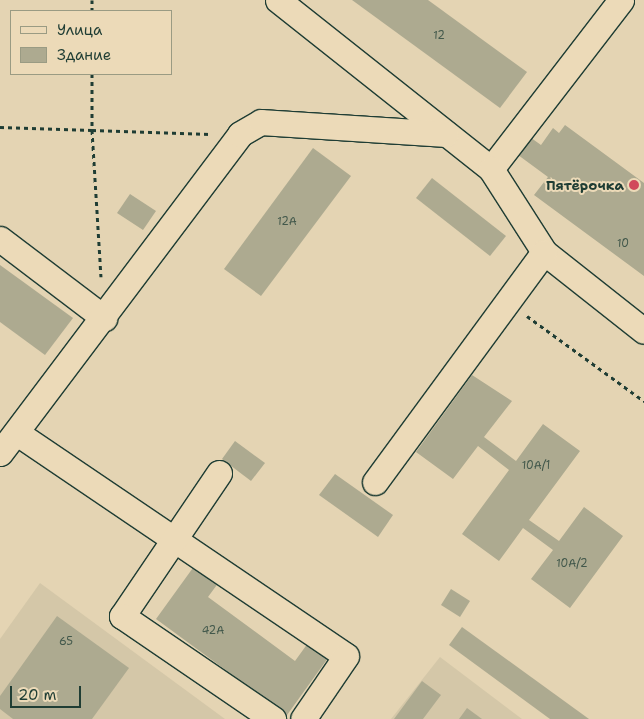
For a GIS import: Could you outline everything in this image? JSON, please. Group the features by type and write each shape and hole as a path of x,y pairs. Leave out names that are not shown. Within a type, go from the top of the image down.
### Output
{"lane":[{"path":"278,0 491,169 544,252 644,331"},
{"path":"491,169 621,0"},
{"path":"0,453 104,318 240,134 261,122 446,134"},
{"path":"0,239 104,318"},
{"path":"375,482 544,252"},
{"path":"17,433 346,656 303,719"},
{"path":"219,474 122,616 273,719"}],"path":[{"path":"92,75 92,130 104,318"},
{"path":"0,127 240,134"},
{"path":"508,303 644,401"}],"shaded area":[{"path":"40,583 225,719 0,719 0,639"},
{"path":"440,657 522,719 391,719"}],"building":[{"path":"352,0 428,0 527,72 500,108"},
{"path":"565,125 644,183 644,276 534,195 548,177 514,152 527,135 541,145 553,128 559,133"},
{"path":"313,148 351,176 261,296 224,269"},
{"path":"432,178 506,236 490,256 416,198"},
{"path":"130,194 156,211 143,230 117,213"},
{"path":"0,265 73,318 45,355 0,322"},
{"path":"472,375 512,401 484,437 516,461 543,424 580,451 529,520 559,541 584,507 623,536 570,608 531,579 553,550 523,528 499,561 462,534 509,470 478,446 453,479 416,452"},
{"path":"235,441 265,463 251,481 222,459"},
{"path":"335,474 393,515 378,537 319,495"},
{"path":"195,565 219,582 208,597 295,661 308,643 328,658 287,715 156,619"},
{"path":"451,589 470,601 460,617 441,605"},
{"path":"57,616 129,668 92,719 13,719 0,709 0,696"},
{"path":"462,627 589,719 550,719 449,645"},
{"path":"422,681 441,695 423,719 394,719"},
{"path":"467,708 482,719 459,719"}],"place":[{"name":"Пятёрочка","path":"634,185"}]}
